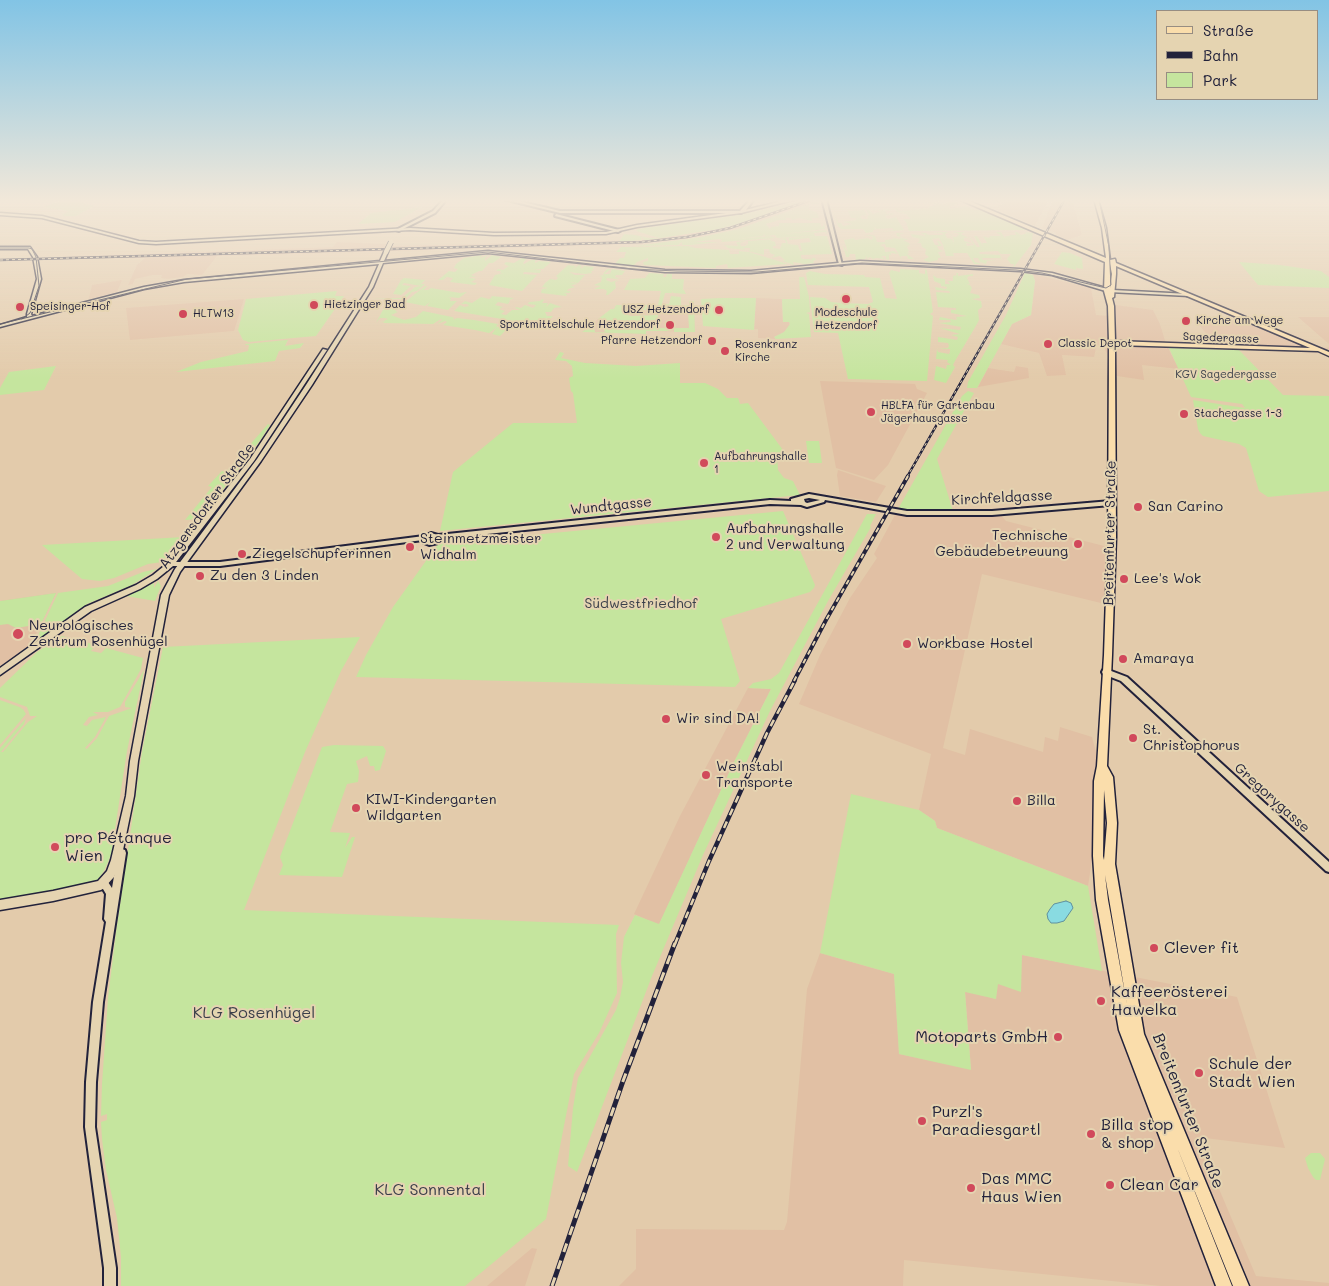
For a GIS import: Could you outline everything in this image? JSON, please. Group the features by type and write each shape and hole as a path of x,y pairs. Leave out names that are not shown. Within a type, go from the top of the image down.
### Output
{"main road":[{"path":"30,317 39,279 35,259"},
{"path":"0,324 184,279 395,259"},
{"path":"555,259 633,268 689,271 759,271 873,263 1002,269 1044,272 1105,288"},
{"path":"1107,259 1320,350 1329,351"},
{"name":"Breitenfurter Straße","path":"1107,259 1105,288 1110,299 1112,343 1111,503 1102,766 1099,780 1098,856 1102,900 1120,1015 1152,1104 1224,1286"},
{"name":"Breitenfurter Straße","path":"1105,288 1113,259"},
{"name":"Atzgersdorfer Straße","path":"101,884 113,870 121,840 162,608 172,580 259,460 368,292 382,260"},
{"path":"1114,262 1329,351"},
{"path":"1002,269 1105,288 1189,295"},
{"name":"Atzgersdorfer Straße","path":"0,672 88,609 138,587 155,577 171,564 252,460 376,274"},
{"name":"Sagedergasse","path":"1112,343 1320,350"},
{"name":"Breitenfurter Straße","path":"1102,766 1108,777 1112,823 1109,864 1138,1034 1240,1286"},
{"path":"0,906 60,895 101,884"}],"street":[{"path":"840,259 841,264"},
{"name":"Wundtgasse","path":"182,564 220,564 425,538 426,542 432,543 436,542 438,537 788,501 801,501 810,505 814,500 844,501 894,512"},
{"name":"Kirchfeldgasse","path":"894,512 992,513 1111,503"},
{"path":"171,564 182,564"},
{"name":"Gregorygasse","path":"1106,672 1124,680 1329,868"},
{"name":"Atzgersdorfer Straße","path":"109,922 118,886 121,840"},
{"name":"Atzgersdorfer Straße","path":"101,884 105,885 110,893 109,922 92,1060 90,1127 110,1268 110,1286"}],"shaded area":[{"path":"144,259 215,259 202,275 187,274 183,277 168,279 161,278 162,275 153,275 135,279 133,284 128,285 137,265"},
{"path":"1033,274 1091,288 1096,315 1110,316 1116,305 1153,310 1160,324 1166,344 1179,369 1142,365 1144,380 1117,376 1103,345 1089,346 1096,348 1094,357 1062,355 1066,375 1047,376 1039,353 1001,344 1012,324 1031,315 1035,281"},
{"path":"122,280 117,292 89,298 92,285"},
{"path":"756,298 782,299 783,321 790,322 786,331 774,337 776,339 758,338 758,329 754,329"},
{"name":"HLTW13","path":"244,299 234,331 130,340 126,308"},
{"name":"Sportmittelschule Hetzendorf","path":"626,308 694,309 695,332 646,331 646,334 582,332 598,319 622,319"},
{"path":"1298,317 1329,317 1329,344"},
{"path":"1194,319 1253,321 1320,349 1329,347 1329,353 1219,349"},
{"path":"1016,366 1028,368 1029,378 978,387 988,368 1014,372"},
{"name":"HBLFA für Gartenbau Jägerhausgasse","path":"820,381 915,384 917,389 927,393 888,465 874,480 836,468"},
{"path":"838,470 886,486 876,502 840,496"},
{"path":"896,513 1000,514 1006,521 1108,547 1105,604 982,574 943,748 965,755 970,729 1043,752 1045,737 1058,741 1060,727 1092,737 1104,782 1088,886 937,828 935,821 919,810 931,754 799,704 820,655 850,598 877,558 874,554"},
{"name":"Neurologisches Zentrum Rosenhügel","path":"56,593 31,644 0,666 0,601"},
{"path":"748,688 771,689 734,762 659,925 634,914 680,816"},
{"path":"820,953 894,974 899,1054 971,1069 965,991 996,999 997,983 1022,955 1237,997 1285,1148 1197,1137 1256,1276 1329,1283 1329,1286 1161,1286 904,1260 903,1286 619,1286 636,1269 636,1229 784,1230 787,1222 807,989"},
{"path":"532,1248 537,1249 525,1286 487,1286"}],"green space":[{"path":"463,259 485,259 485,261 487,259 498,259 493,263 489,263 482,271 471,275 476,277 468,277 476,279 471,282 477,283 475,285 450,282 453,278 447,277 443,280 438,280 449,271 455,272 458,269 454,268"},
{"path":"520,259 526,259 524,264 531,260 537,260 535,263 539,261 551,262 543,269 533,269 541,270 540,273 524,272 523,274 537,275 522,291 489,285 495,275 503,273 496,271 498,269 503,270 509,266 504,264 506,262 514,263"},
{"path":"619,259 645,259 637,262 632,267 614,265"},
{"path":"648,259 772,259 788,264 728,268 727,264 716,266 716,268 644,265 643,262 648,261"},
{"path":"784,259 816,260 813,261 814,263 805,264 793,262 794,265 782,261 785,260"},
{"path":"925,259 938,259 929,262 923,260"},
{"path":"971,259 982,264 974,264"},
{"path":"979,259 996,261 987,261 986,264 980,262"},
{"path":"1007,259 1020,259 1013,268 1014,264 1011,264"},
{"path":"1057,259 1082,259 1083,269 1077,268 1077,265 1076,270 1054,264"},
{"path":"1239,262 1321,271 1329,277 1329,288 1258,285"},
{"path":"568,265 576,266 572,270 579,265 582,266 580,268 584,266 594,267 592,270 594,271 585,274 569,272 575,275 585,275 578,283 569,282 578,284 571,285 575,287 568,289 567,291 571,291 569,293 564,293 567,294 566,296 541,293 542,289 548,288 542,287 545,283 550,279 556,280 558,278 556,276"},
{"path":"607,269 611,269 604,274 610,274 612,269 625,271 622,275 616,275 615,277 619,279 607,278 606,280 611,282 619,280 615,282 616,288 606,295 607,291 604,289 594,289 601,286 594,285 601,282 602,277 599,276 604,275 603,274"},
{"path":"900,269 919,270 919,273 925,274 925,269 927,270 933,312 930,314 933,316 927,381 848,379 838,333 814,332 810,297 825,298 831,302 868,304 873,302 869,287 808,285 806,273 810,271 880,278 885,298 897,299 889,273 891,270 900,272"},
{"path":"649,273 664,274 663,277 666,277 667,274 672,274 672,279 684,279 682,289 686,294 673,293 673,291 672,293 665,293 662,304 669,304 671,296 681,297 681,305 689,305 689,301 694,301 695,332 674,332 674,328 689,328 688,312 658,312 658,314 653,314 653,310 629,310 628,315 631,316 658,315 657,328 671,328 671,331 646,331 646,334 582,332 589,327 594,328 595,332 606,332 604,331 607,325 623,327 632,323 632,321 599,321 598,319 611,309 614,309 616,305 658,305 661,291 624,290 630,279 645,278"},
{"path":"956,273 958,273 958,276 973,274 973,276 967,278 970,284 967,284 972,288 970,293 979,295 980,298 971,299 981,301 982,307 978,310 979,320 955,361 953,365 955,367 946,383 934,380 936,366 946,369 947,365 951,365 947,362 948,360 936,359 937,349 938,352 949,354 950,352 950,349 937,348 948,348 949,346 948,343 938,342 938,337 957,340 958,337 951,335 960,334 939,328 960,330 961,327 939,323 951,322 950,320 939,320 940,317 955,320 957,319 956,317 967,316 951,313 951,310 956,310 956,308 938,307 936,292 950,293 949,291 936,290 935,287 946,289 947,287 941,286 941,284 934,281 933,275 937,278 945,279 945,284 950,284 948,281 953,281 953,276 957,275"},
{"path":"1025,273 1033,275 1035,281 1031,315 1012,324 977,388 967,388 968,382 1006,315"},
{"path":"799,277 804,277 809,297 810,312 806,313 809,314 811,337 776,339 774,337 784,332 790,324 789,322 783,322 782,299 800,299"},
{"path":"404,278 425,280 421,284 425,284 406,298 402,299 372,298 402,298 415,287 421,286 404,283 402,285 411,286 401,295 393,294 401,280"},
{"path":"427,286 424,290 431,288 460,293 467,292 459,298 448,297 451,298 450,301 457,301 448,310 427,306 430,302 425,306 405,302"},
{"path":"337,291 335,296 344,296 316,336 249,342 243,340 238,330 246,299"},
{"path":"491,296 514,298 509,300 508,304 498,302 495,305 503,307 499,309 505,311 501,314 506,315 512,310 520,310 516,307 521,308 525,305 533,308 536,305 528,304 529,302 542,299 544,300 542,303 548,303 546,307 550,303 562,307 554,308 551,312 545,312 547,316 553,316 548,322 541,321 549,319 544,318 540,321 547,323 544,326 454,311 460,305 464,307 469,306 461,304 465,301 472,303 481,297 489,299"},
{"name":"USZ Hetzendorf","path":"756,298 754,330 703,326 701,299"},
{"path":"387,302 393,302 389,305 400,308 395,311 398,312 391,315 404,320 416,317 423,311 452,317 454,318 453,320 457,318 474,320 498,324 496,326 498,327 500,325 511,325 500,336 492,334 496,328 489,333 443,325 447,322 445,321 437,324 441,319 433,324 383,323 385,321 379,323 388,319 380,318 376,323"},
{"path":"334,339 336,339 264,449 222,508 184,555 262,449"},
{"path":"288,340 285,346 304,343 300,348 279,351 275,361 176,372 201,362 248,351 249,345 246,344"},
{"name":"KGV Sagedergasse","path":"1169,348 1239,350 1283,395 1329,396 1329,491 1268,497 1259,491 1246,448 1239,444 1203,436 1198,429 1193,400 1245,408 1242,404 1191,397"},
{"path":"560,352 564,353 561,358 585,363 636,366 680,363 680,383 705,383 718,389 727,398 738,398 740,404 748,403 783,450 777,457 778,470 784,478 793,481 800,495 440,531 453,472 513,423 577,423 569,378 573,376 572,366 566,361 555,360"},
{"path":"56,366 44,390 0,395 0,388 9,372"},
{"path":"968,391 974,393 937,459 953,511 898,509 962,396"},
{"path":"268,424 270,425 261,439 212,504 198,519 185,520 212,487 208,486 222,471 226,472"},
{"path":"806,441 819,441 822,463 809,463"},
{"name":"Südwestfriedhof","path":"783,511 815,585 810,592 721,619 740,681 735,687 356,677 393,607 438,544"},
{"path":"867,514 876,514 871,527 828,601 770,711 703,855 652,976 577,1172 568,1166 573,1108 578,1078 616,1010 620,998 623,982 621,963 624,937 635,915 659,924 734,762 771,689 748,688 753,683 771,679 779,673"},
{"path":"184,537 167,559 162,562 148,564 114,578 100,581 82,579 42,545"},
{"path":"157,569 132,585 87,604 35,642 58,593 108,586 143,572"},
{"path":"158,581 161,586 155,601 126,596 154,583 154,588"},
{"path":"56,593 41,624 16,628 8,624 0,625 0,601"},
{"path":"62,636 96,645 91,651 101,653 106,648 143,658 141,669 120,707 108,712 93,712 98,715 89,717 83,725 87,726 92,720 106,717 95,737 85,748 87,749 97,738 109,716 132,708 125,707 125,702 144,670 127,751 111,855 104,871 95,884 0,901 0,748 26,718 24,724 1,752 28,722 37,716 30,716 27,707 0,697 0,688 37,652"},
{"name":"KLG Rosenhügel","path":"360,637 341,671 305,752 244,910 619,925 616,934 617,993 599,1033 574,1074 546,1219 465,1286 121,1286 121,1257 117,1218 106,1170 102,1139 101,1122 107,1120 107,1114 101,1116 102,1084 108,998 116,933 142,752 163,647"},
{"path":"0,700 22,708 26,714 0,745"},
{"path":"334,745 383,746 386,751 380,770 375,771 374,766 370,766 367,756 356,761 359,771 358,782 347,784 330,832 350,833 345,848 352,837 355,837 342,877 279,875 283,865 280,857 322,747"},
{"path":"851,794 919,810 935,821 937,828 1088,886 1102,971 1022,955 1021,992 998,984 996,999 965,992 971,1070 899,1054 894,974 820,953"},
{"path":"1311,1153 1320,1153 1325,1159 1320,1180 1316,1180 1313,1177 1308,1168 1305,1158"}],"water":[{"path":"1066,901 1071,903 1073,908 1064,921 1051,923 1047,914 1050,909 1054,904"}],"tram line":[{"path":"23,319 30,313 39,286 36,259"},
{"path":"23,319 187,279 410,259"},
{"path":"548,259 633,269 677,271 757,272 862,263 1016,270 1042,273 1106,288 1111,285 1110,259"},
{"path":"0,324 23,319"}],"railway":[{"path":"0,260 35,259"},
{"path":"907,477 1031,259"},
{"path":"794,681 826,620 908,476"},
{"path":"675,944 709,861 767,733 795,680"},
{"path":"552,1286 623,1081 675,943"}],"place":[{"name":"Modeschule Hetzendorf","path":"846,299"},
{"name":"Hietzinger Bad","path":"314,305"},
{"name":"Speisinger-Hof","path":"20,307"},
{"name":"USZ Hetzendorf","path":"719,310"},
{"name":"HLTW13","path":"183,314"},
{"name":"Kirche am Wege","path":"1186,321"},
{"name":"Sportmittelschule Hetzendorf","path":"670,325"},
{"name":"Pfarre Hetzendorf","path":"712,341"},
{"name":"Classic Depot","path":"1048,344"},
{"name":"Rosenkranz Kirche","path":"725,351"},
{"name":"HBLFA für Gartenbau Jägerhausgasse","path":"871,412"},
{"name":"Stachegasse 1-3","path":"1184,414"},
{"name":"Aufbahrungshalle 1","path":"704,463"},
{"name":"San Carino","path":"1138,507"},
{"name":"Aufbahrungshalle 2 und Verwaltung","path":"716,537"},
{"name":"Technische Gebäudebetreuung","path":"1078,544"},
{"name":"Steinmetzmeister Widhalm","path":"410,547"},
{"name":"Ziegelschupferinnen","path":"242,554"},
{"name":"Zu den 3 Linden","path":"200,576"},
{"name":"Lee's Wok","path":"1124,579"},
{"name":"Neurologisches Zentrum Rosenhügel","path":"18,634"},
{"name":"Workbase Hostel","path":"907,644"},
{"name":"Amaraya","path":"1123,659"},
{"name":"Wir sind DA!","path":"666,719"},
{"name":"St. Christophorus","path":"1133,738"},
{"name":"Weinstabl Transporte","path":"706,775"},
{"name":"Billa","path":"1017,801"},
{"name":"KIWI-Kindergarten Wildgarten","path":"356,808"},
{"name":"pro Pétanque Wien","path":"55,847"},
{"name":"Clever fit","path":"1154,948"},
{"name":"Kaffeerösterei Hawelka","path":"1101,1001"},
{"name":"Motoparts GmbH","path":"1058,1037"},
{"name":"Schule der Stadt Wien","path":"1199,1073"},
{"name":"Purzl's Paradiesgartl","path":"922,1121"},
{"name":"Billa stop & shop","path":"1091,1134"},
{"name":"Clean Car","path":"1110,1185"},
{"name":"Das MMC Haus Wien","path":"971,1188"}],"park label":[{"name":"KLG Sonnental","path":"430,1190"}]}
